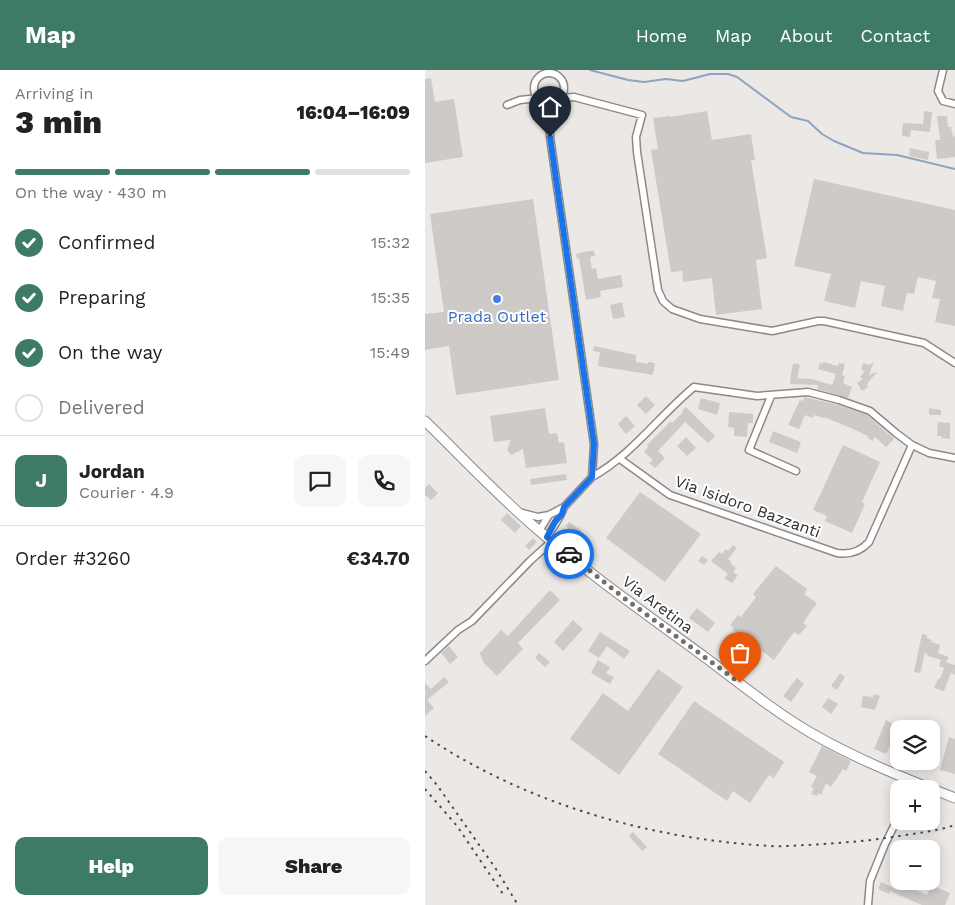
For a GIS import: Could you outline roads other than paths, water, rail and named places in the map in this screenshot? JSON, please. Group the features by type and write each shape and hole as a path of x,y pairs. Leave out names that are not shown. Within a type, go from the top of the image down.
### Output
{"street":[{"path":"943,70 938,91 943,100 955,104"},
{"path":"507,105 520,100 534,89 536,81 543,72 553,72 561,78 564,86 574,97"},
{"path":"549,115 564,90 564,86"},
{"path":"534,89 549,115 550,137 561,219 594,444 592,477"},
{"path":"520,100 558,100 574,97 642,115 636,137 637,152 658,290 663,301 673,309 700,319 773,331 824,321 924,343 955,364"},
{"path":"539,530 549,516 564,507 592,477 620,459 655,422 694,387 739,394 771,396 808,392 839,400 870,411 912,445 929,454 955,458"},
{"path":"771,396 749,450 796,471"},
{"name":"Via Aretina","path":"425,421 517,512 624,598 813,734 903,780"},
{"name":"Via Isidoro Bazzanti","path":"620,459 670,495 847,555 863,548 869,542 912,445"},
{"path":"539,530 555,522 562,514 564,507"},
{"path":"517,512 538,517 549,516"},
{"path":"425,661 458,630 472,621 530,561 545,549 555,522"},
{"name":"Via Aretina","path":"940,794 955,798"},
{"path":"868,905 870,881 892,830"}],"waterway":[{"path":"590,70 628,80 644,82 666,79 683,81 710,74 728,74 737,77 791,117 808,121 822,134 834,141 863,153 897,155 955,169"}],"railway":[{"path":"425,736 464,760 505,781 547,799 590,814 680,835 725,842 785,846 877,839 927,832 955,825"},
{"path":"425,771 437,785 496,869 518,905"},
{"path":"425,789 457,826 505,897"}],"place":[{"name":"Prada Outlet","path":"497,299"}]}
